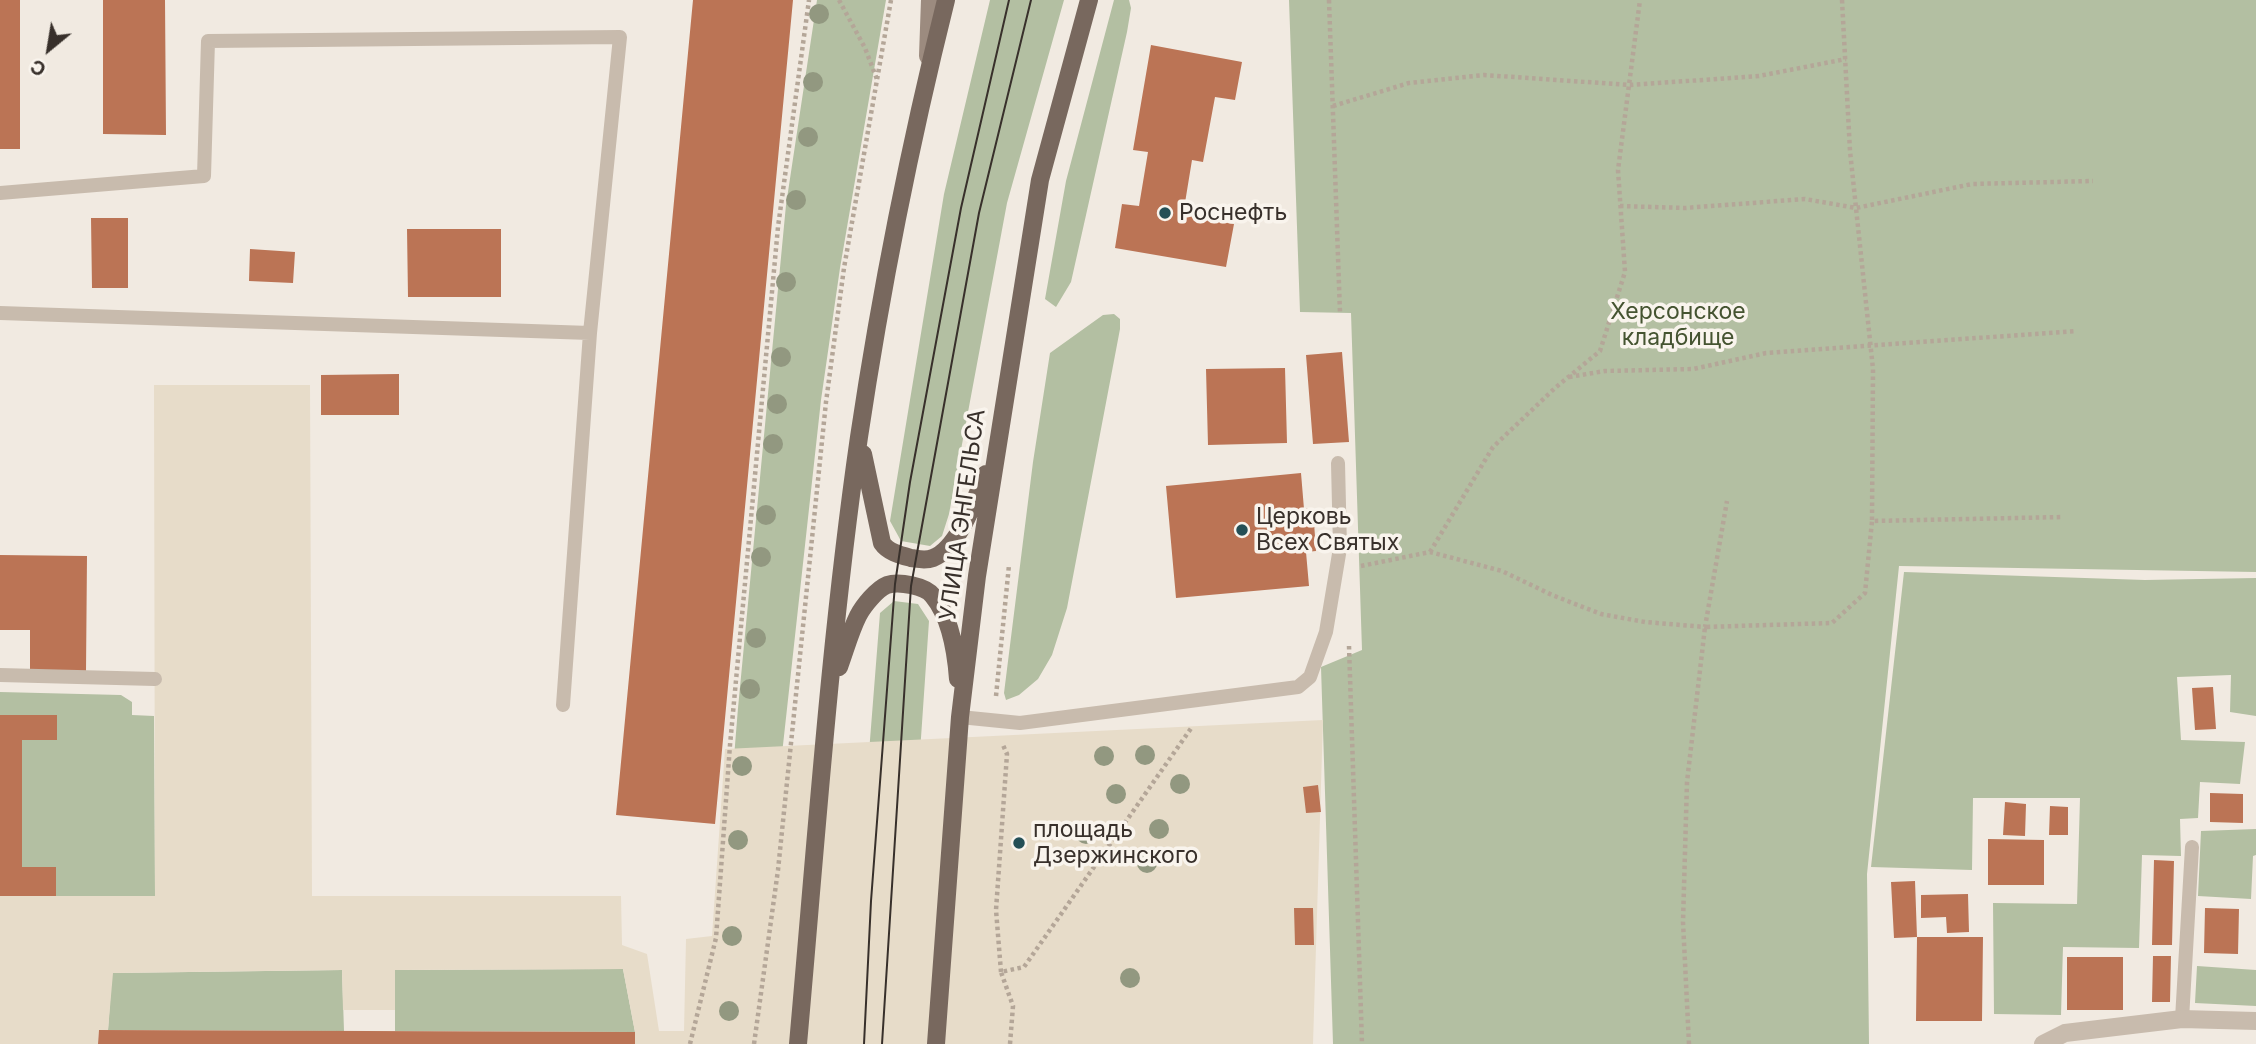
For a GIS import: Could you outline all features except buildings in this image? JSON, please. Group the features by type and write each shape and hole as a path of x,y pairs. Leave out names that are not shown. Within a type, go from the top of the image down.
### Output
{"main road":[{"path":"927,77 930,0"},
{"path":"798,1044 829,694 859,436 904,175 946,0"},
{"name":"УЛИЦА ЭНГЕЛЬСА","path":"936,1044 960,717 977,576 1040,180 1089,0"},
{"path":"859,436 882,543 901,556 923,560 935,557 947,548 961,529 995,455"},
{"path":"829,694 858,615 874,595 886,585 919,587 932,594 947,622 958,675 960,717"}],"street":[{"path":"2043,1044 2065,1033 2182,1018 2256,1021"}],"lane":[{"path":"0,193 204,176 208,41 620,37 590,332 563,705"},
{"path":"0,313 590,332"},
{"path":"960,717 1020,723 1298,687 1310,677 1326,632 1340,548 1338,463"},
{"path":"0,675 155,680"},
{"path":"2182,1018 2192,847"}],"path":[{"path":"690,1044 716,938 730,745 778,227 809,0"},
{"path":"839,0 865,48 878,83"},
{"path":"754,1044 778,870 826,402 847,255 891,0"},
{"path":"1329,0 1340,313"},
{"path":"1430,552 1493,447 1600,351 1625,272 1618,170 1640,0"},
{"path":"1350,569 1430,552 1502,571 1601,614 1645,622 1705,627 1832,623 1865,593 1872,521 1873,369 1850,151 1842,0"},
{"path":"1333,106 1409,83 1484,75 1630,85 1759,76 1846,59"},
{"path":"1620,206 1685,208 1805,199 1856,208 1972,184 2093,181"},
{"path":"1568,377 1605,370 1693,369 1766,354 2076,331"},
{"path":"1689,1044 1683,922 1688,782 1705,627 1727,501"},
{"path":"1872,521 2063,517"},
{"path":"1009,564 994,721 1007,754 996,910 1001,972 1013,1006 1010,1044"},
{"path":"1349,644 1362,1044"},
{"path":"1001,972 1024,967 1189,732 1206,699"}],"green space":[{"path":"817,0 886,0 840,268 821,400 769,872 695,1044 722,906 786,205"},
{"path":"990,0 1064,0 1007,203 949,514 942,536 930,546 901,541 890,521 944,194"},
{"path":"1114,0 1129,0 1131,8 1127,32 1071,282 1056,307 1045,299 1066,181"},
{"name":"Херсонское кладбище","path":"1289,0 2256,0 2256,572 1899,566 1867,874 1869,1044 1333,1044 1321,667 1362,650 1351,313 1300,312"},
{"path":"1114,314 1120,319 1120,329 1067,608 1052,655 1038,679 1019,695 1006,700 1004,693 1033,462 1050,353 1103,315"},
{"path":"1904,572 2145,580 2256,578 2256,716 2230,712 2231,675 2177,677 2181,740 2245,742 2240,784 2200,782 2198,818 2180,819 2181,856 2142,855 2139,948 2063,947 2061,1015 1994,1014 1993,903 2077,904 2080,798 1973,798 1972,870 1871,867"},
{"path":"894,601 918,604 929,621 900,1044 846,1044 880,613"},
{"path":"0,692 121,695 132,702 132,715 154,716 155,896 56,896 56,868 22,867 22,740 57,740 57,716 0,715"},
{"path":"2256,829 2251,899 2198,896 2201,831"},
{"path":"2197,966 2256,970 2256,1006 2195,1003"},
{"path":"623,969 635,1032 395,1031 395,970"},
{"path":"342,970 344,1031 108,1030 112,973"}],"shaded area":[{"path":"154,385 310,385 312,896 621,896 622,945 647,954 659,1031 684,1031 686,939 712,936 725,749 1323,720 1313,1044 635,1044 623,969 395,970 395,1010 343,1010 342,970 113,973 108,1030 99,1030 98,1044 0,1044 0,896 155,896"}],"tram line":[{"path":"864,1044 871,901 895,584 910,482 961,208 1009,0"},
{"path":"882,1044 911,586 979,213 1031,0"}],"place":[{"name":"Роснефть","path":"1165,213"},
{"name":"Церковь Всех Святых","path":"1242,530"},
{"name":"площадь Дзержинского","path":"1019,843"}]}
